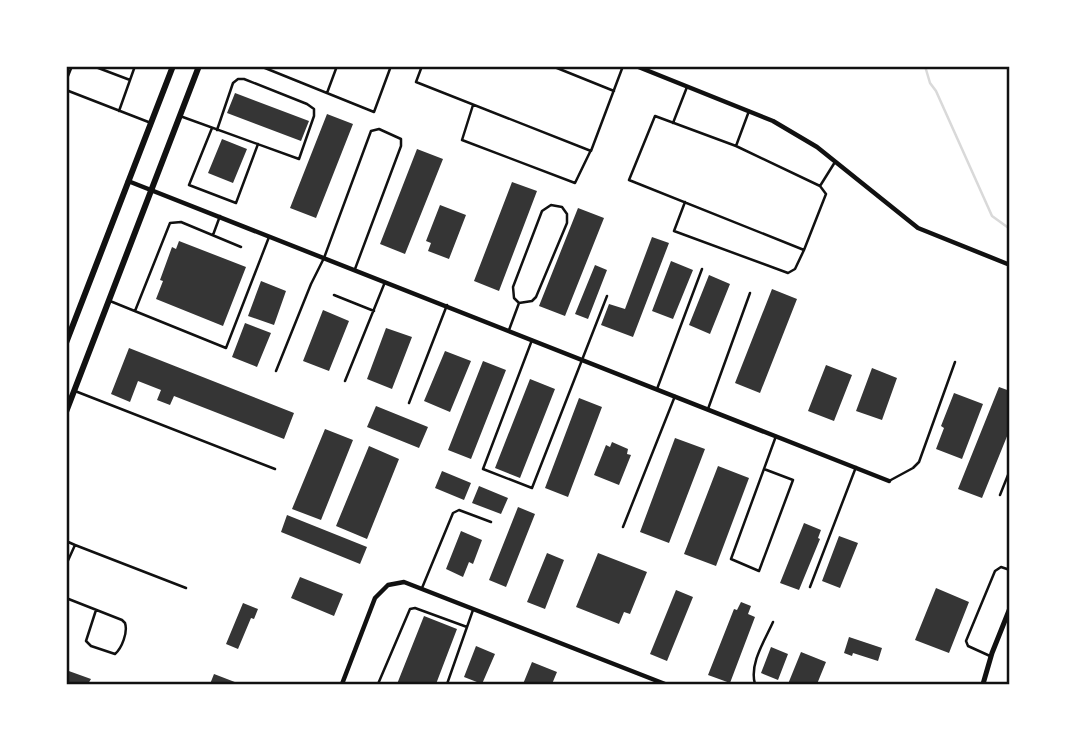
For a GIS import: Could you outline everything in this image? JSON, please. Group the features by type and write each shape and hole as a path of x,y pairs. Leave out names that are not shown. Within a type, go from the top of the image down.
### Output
{"main road":[{"path":"66,344 173,66"},
{"path":"66,412 71,391 110,301 200,66"}],"street":[{"path":"636,66 749,111 798,135 918,228 1010,265"},
{"path":"128,181 890,481"},
{"path":"342,684 375,598 388,585 404,582 664,684"},
{"path":"983,684 1010,608"}],"lane":[{"path":"66,81 72,66"},
{"path":"93,66 130,80"},
{"path":"119,111 135,66"},
{"path":"260,66 374,111 391,66"},
{"path":"276,73 279,66"},
{"path":"327,93 337,66"},
{"path":"422,66 416,82 591,151"},
{"path":"552,66 614,92"},
{"path":"473,104 462,140 575,183 591,151 623,66"},
{"path":"180,116 217,130 299,159 314,116 313,109 282,94 238,79 233,83 217,130"},
{"path":"673,123 687,87"},
{"path":"66,90 151,123"},
{"path":"737,146 749,111"},
{"path":"685,202 674,231 788,273 795,269 804,250 826,194 820,186 737,146 654,116 629,180 685,202 804,250"},
{"path":"212,128 189,185 236,203 258,144"},
{"path":"276,371 310,284 324,258 371,131 379,129 396,135 401,139 401,146 354,270"},
{"path":"820,186 835,162"},
{"path":"551,205 562,207 567,214 567,223 536,297 532,301 519,303 514,298 513,287 542,211 551,205"},
{"path":"213,235 220,216"},
{"path":"135,311 170,223 181,222 241,247"},
{"path":"110,301 226,348 269,237"},
{"path":"657,388 702,269"},
{"path":"345,382 385,282"},
{"path":"708,409 750,293"},
{"path":"334,295 374,311"},
{"path":"533,340 483,469 532,488 607,296"},
{"path":"509,330 519,303"},
{"path":"409,403 447,305"},
{"path":"890,481 919,462 955,362"},
{"path":"71,391 275,468"},
{"path":"623,527 676,396"},
{"path":"764,469 793,480 759,571 731,559 776,436"},
{"path":"810,587 856,467"},
{"path":"1000,495 1010,470"},
{"path":"422,587 453,513 459,510 491,523"},
{"path":"66,541 186,588"},
{"path":"66,565 75,545"},
{"path":"991,656 968,646 966,641 995,571 1001,567 1010,570"},
{"path":"66,598 96,610 125,623 126,631 120,649 115,654 91,646 86,641 96,610"},
{"path":"378,684 410,608 467,627"},
{"path":"447,684 474,609"},
{"path":"755,684 753,678 757,657 773,622"}],"building":[{"path":"235,93 309,121 301,141 227,113"},
{"path":"327,114 353,124 316,218 290,208"},
{"path":"222,139 247,149 233,183 208,173"},
{"path":"417,149 443,159 405,254 380,244"},
{"path":"512,182 537,191 499,291 474,281"},
{"path":"440,205 466,215 449,259 428,251 431,243 426,241"},
{"path":"578,208 604,218 565,316 539,306"},
{"path":"652,237 669,243 633,337 601,325 609,304 625,309"},
{"path":"179,241 246,267 223,326 156,299 172,247 176,249"},
{"path":"671,261 693,270 673,319 652,311"},
{"path":"595,265 607,270 588,319 575,314"},
{"path":"709,275 730,284 710,334 689,325"},
{"path":"261,281 286,291 274,325 248,316"},
{"path":"772,289 797,299 760,393 735,383"},
{"path":"323,310 349,321 329,371 303,361"},
{"path":"245,323 271,333 257,367 232,357"},
{"path":"386,328 412,337 392,389 367,379"},
{"path":"129,348 294,413 284,439 174,396 170,405 157,400 161,390 138,381 130,402 111,394"},
{"path":"445,351 471,361 450,412 424,401"},
{"path":"483,361 506,370 471,459 448,450"},
{"path":"826,365 852,375 834,421 808,411"},
{"path":"872,368 897,378 882,420 856,411"},
{"path":"530,379 555,389 520,478 495,468"},
{"path":"999,387 1010,391 1010,429 982,498 958,489"},
{"path":"954,393 983,404 962,459 936,449 944,428 941,426"},
{"path":"579,398 602,407 568,497 545,488"},
{"path":"376,406 428,427 419,448 367,427"},
{"path":"325,429 353,440 321,520 292,509"},
{"path":"675,438 705,449 669,543 640,532"},
{"path":"612,442 628,449 627,454 631,455 619,485 594,475 606,445 610,447"},
{"path":"369,446 399,459 367,539 336,526"},
{"path":"718,466 749,478 716,566 684,554"},
{"path":"442,471 471,483 464,500 435,488"},
{"path":"479,486 508,498 501,514 472,503"},
{"path":"518,507 535,514 506,587 489,580"},
{"path":"287,515 367,547 360,564 281,532"},
{"path":"804,523 821,530 820,539 799,590 780,583"},
{"path":"461,531 482,540 473,564 469,562 463,577 446,569"},
{"path":"839,536 858,543 840,588 822,581"},
{"path":"547,553 564,560 545,609 527,602"},
{"path":"598,553 647,572 630,614 624,612 619,624 576,607"},
{"path":"300,577 343,594 334,616 291,598"},
{"path":"936,588 969,602 949,653 915,640"},
{"path":"676,590 693,597 667,661 650,654"},
{"path":"741,602 751,606 748,614 755,617 730,683 708,675 734,609 737,610"},
{"path":"243,603 258,609 254,619 251,618 238,649 226,644"},
{"path":"424,616 457,629 436,684 397,684"},
{"path":"849,637 882,648 878,661 844,653"},
{"path":"476,646 495,654 482,684 464,677"},
{"path":"771,647 788,654 778,680 761,673"},
{"path":"801,652 826,662 817,684 788,684"},
{"path":"532,662 557,672 552,684 523,684"},
{"path":"66,670 91,679 88,684 66,684"},
{"path":"214,674 240,684 210,684"}],"waterway":[{"path":"925,66 930,83 992,216 1010,229"}]}
